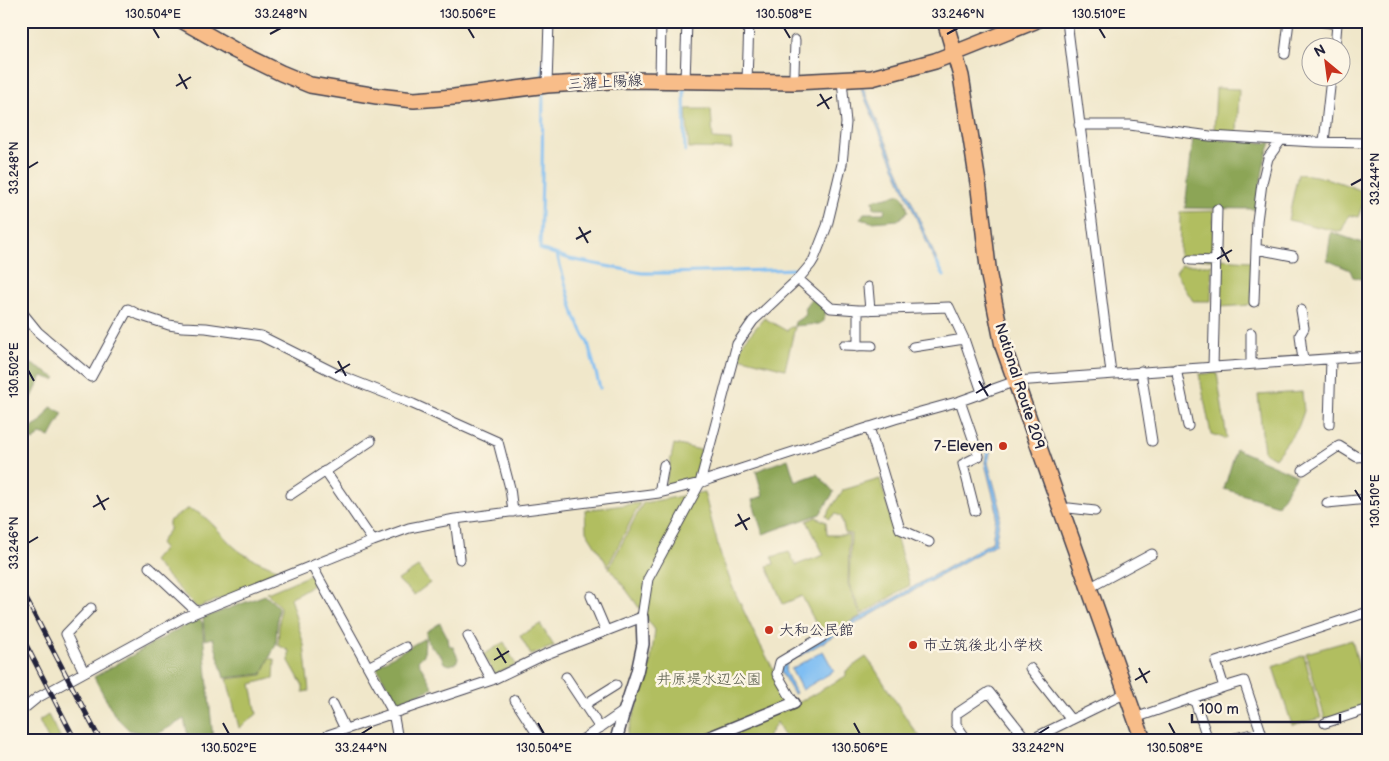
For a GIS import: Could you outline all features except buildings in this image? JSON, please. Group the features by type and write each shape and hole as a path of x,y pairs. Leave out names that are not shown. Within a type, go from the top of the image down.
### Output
{"main road":[{"name":"三潴上陽線","path":"183,21 281,73 310,85 414,100 454,97 547,85 626,80 794,82 872,78 920,66 1035,21"},
{"name":"National Route 209","path":"944,21 961,76 974,156 989,276 1003,346 1143,740"}],"street":[{"path":"547,85 549,21"},
{"path":"660,80 661,21"},
{"path":"685,81 687,21"},
{"path":"748,81 749,21"},
{"path":"1067,21 1111,373"},
{"path":"1285,54 1289,21"},
{"path":"1319,21 1337,24 1335,38"},
{"path":"794,74 795,40"},
{"path":"616,740 637,672 642,644 642,617 648,579 700,483 737,344 753,321 798,279 814,259 827,226 842,164 846,123 842,80"},
{"path":"1324,142 1330,88"},
{"path":"1080,126 1130,125 1210,136 1324,142 1368,142"},
{"path":"1254,302 1257,221 1262,183 1268,158 1281,140"},
{"path":"1213,366 1217,209"},
{"path":"1256,249 1293,256"},
{"path":"1190,260 1216,261"},
{"path":"798,279 831,308 870,310 950,307 964,339 982,392"},
{"path":"868,287 870,310"},
{"path":"21,311 38,332 91,377 128,309 139,315 182,328 206,328 261,336 339,375 413,404 498,442 510,488 513,512"},
{"path":"858,310 858,346"},
{"path":"1301,310 1304,328 1300,334 1303,361"},
{"path":"1251,333 1251,364"},
{"path":"913,347 964,339"},
{"path":"844,345 872,346"},
{"path":"21,711 37,698 197,612 409,528 455,519 659,493 700,483 1016,381 1368,356"},
{"path":"1329,424 1331,359"},
{"path":"1176,369 1188,426"},
{"path":"1141,371 1152,441"},
{"path":"960,400 979,456 963,464 975,511"},
{"path":"869,427 900,529 929,542"},
{"path":"290,495 370,441"},
{"path":"1303,470 1339,446 1357,457 1368,456"},
{"path":"659,493 664,465"},
{"path":"325,472 373,541"},
{"path":"1327,503 1368,499"},
{"path":"1069,508 1095,511"},
{"path":"455,519 460,559"},
{"path":"1089,588 1152,554"},
{"path":"312,566 393,712 398,740"},
{"path":"149,567 197,612"},
{"path":"591,596 606,631"},
{"path":"84,672 66,634 91,608"},
{"path":"1224,687 1216,662 1368,612"},
{"path":"330,740 328,735 492,680 544,655 642,617"},
{"path":"468,636 492,680"},
{"path":"702,740 794,703 777,674 780,662 822,637"},
{"path":"368,667 406,647"},
{"path":"1030,668 1071,720"},
{"path":"566,677 600,728"},
{"path":"1135,718 1224,687 1244,682 1261,732 1226,740"},
{"path":"584,705 616,685"},
{"path":"967,740 956,724 956,714 989,692 1029,740 1126,693"},
{"path":"1194,698 1208,740"},
{"path":"515,700 540,740"},
{"path":"333,704 345,729"},
{"path":"1325,723 1368,709"},
{"path":"582,740 624,711"}],"green space":[{"path":"1216,88 1239,89 1237,133 1214,132"},
{"path":"686,109 711,109 713,139 731,140 732,149 689,148"},
{"path":"1193,138 1271,143 1265,159 1256,209 1185,208"},
{"path":"1298,174 1325,178 1367,193 1358,217 1349,215 1341,232 1288,220"},
{"path":"901,194 908,211 898,220 872,222 860,219 864,213 884,213 885,208 874,208 873,200"},
{"path":"1214,211 1213,259 1179,259 1180,212"},
{"path":"1331,232 1368,245 1368,281 1353,277 1350,270 1327,260"},
{"path":"1220,259 1251,261 1252,305 1219,307"},
{"path":"1181,265 1212,265 1211,301 1193,301 1175,273"},
{"path":"813,296 826,310 824,321 819,324 794,326 795,322 806,315 804,308"},
{"path":"764,318 787,331 790,327 795,327 785,369 739,357 742,344"},
{"path":"23,359 56,378 54,380 42,376 21,421 21,361"},
{"path":"1217,373 1227,439 1211,434 1199,374"},
{"path":"1302,392 1304,411 1298,428 1275,458 1264,452 1258,395"},
{"path":"51,407 63,413 50,437 40,434 34,441 28,439 33,427 40,423"},
{"path":"674,444 705,451 696,479 665,486"},
{"path":"1236,449 1296,475 1278,505 1224,489"},
{"path":"788,459 795,482 817,474 834,492 820,514 763,534 752,500 763,496 756,471"},
{"path":"880,479 910,585 862,614 849,584 851,534 845,533 841,516 835,514 829,519 826,516 843,490"},
{"name":"井原堤水辺公園","path":"704,492 720,553 733,588 787,702 782,712 846,676 846,671 866,657 912,727 923,740 786,740 777,722 766,740 625,740 650,666 655,630 609,568 643,503"},
{"path":"640,503 608,566 586,531 585,510"},
{"path":"187,509 208,520 232,545 243,553 287,573 197,608 153,561 164,548 160,543 169,530 169,521"},
{"path":"816,517 826,522 827,535 849,535 848,584 861,616 829,633 819,630 802,596 783,604 767,566 774,564 772,557 789,552 796,565 824,555 807,521"},
{"path":"418,567 430,583 414,595 398,580"},
{"path":"310,575 316,583 290,598 304,645 309,691 303,692 303,686 289,661 289,651 278,645 280,607 267,593"},
{"path":"265,595 278,607 276,644 262,674 224,678 213,638 205,640 203,618"},
{"path":"199,619 202,622 213,740 189,740 184,719 154,736 129,730 115,716 94,677"},
{"path":"440,623 448,638 449,645 453,647 458,658 456,663 450,665 444,663 441,655 430,645 426,636 426,632"},
{"path":"540,624 554,646 531,655 520,636"},
{"path":"425,638 424,655 418,661 433,688 397,703 376,666"},
{"path":"1352,640 1360,671 1368,669 1368,685 1363,686 1367,705 1325,719 1306,653"},
{"path":"504,642 516,665 495,674 483,655"},
{"path":"1304,655 1321,718 1292,725 1273,667"},
{"path":"270,658 275,660 274,678 251,684 257,714 239,728 227,679 262,675"},
{"path":"48,715 61,740 47,740 39,721"}],"water":[{"path":"863,88 938,263 936,264 861,89"},
{"path":"987,446 991,448 988,463 1001,510 995,544 787,663 785,671 796,693 794,694 781,672 784,661 992,542 997,511 985,463"},
{"path":"823,651 834,671 802,690 791,669"}],"waterway":[{"path":"543,64 543,81"},
{"path":"684,87 685,151"},
{"path":"543,90 540,249 570,259 642,273 800,269"},
{"path":"557,255 575,317 588,343 600,388"},
{"path":"936,261 944,276"}],"railway":[{"path":"21,589 100,740"},
{"path":"21,635 75,740"}],"place":[{"name":"7-Eleven","path":"1003,446"},
{"name":"大和公民館","path":"769,630"},
{"name":"市立筑後北小学校","path":"913,645"}]}
